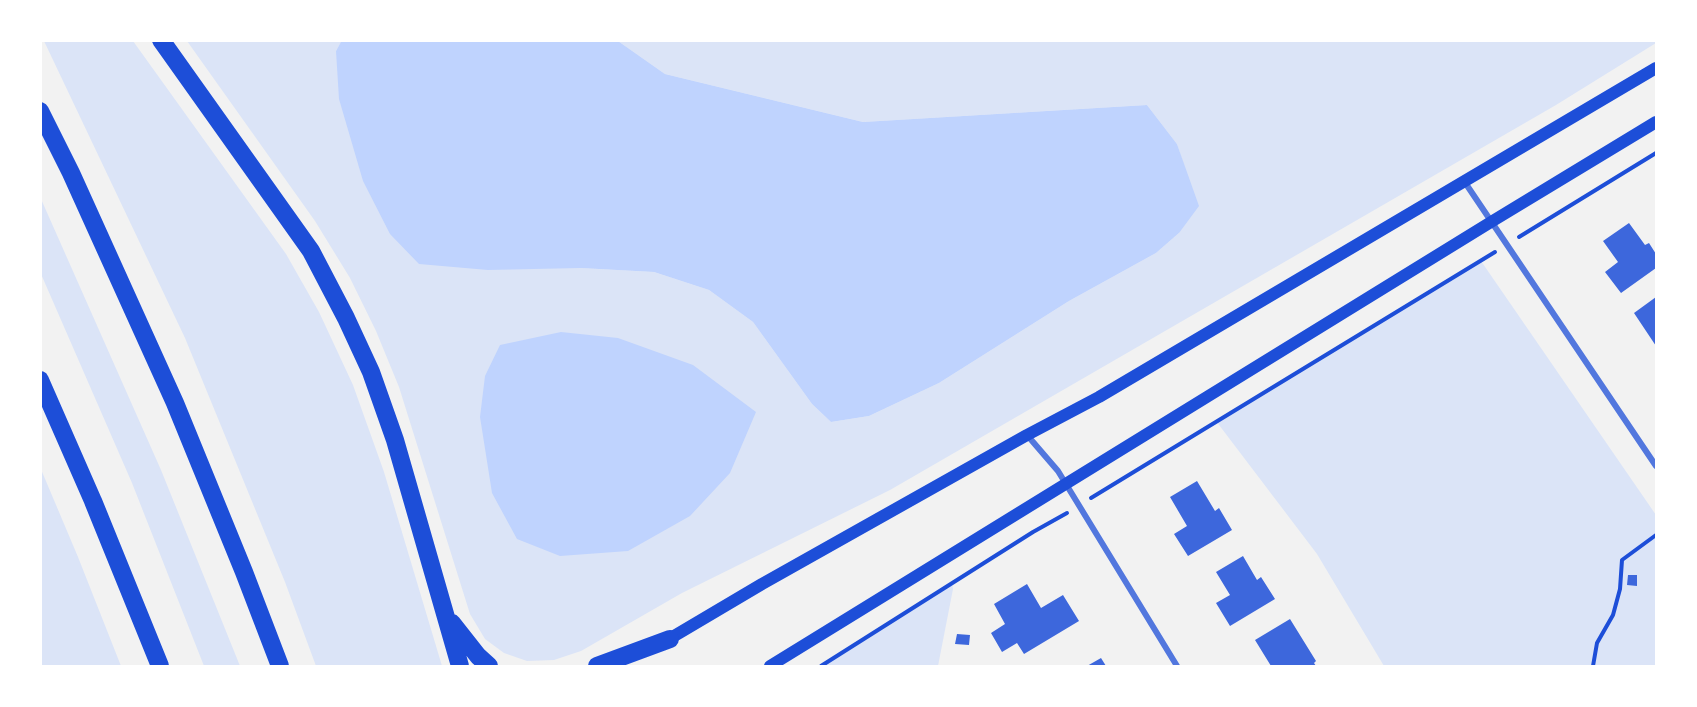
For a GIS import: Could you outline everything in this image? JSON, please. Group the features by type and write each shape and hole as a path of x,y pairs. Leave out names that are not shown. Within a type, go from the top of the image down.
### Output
{"highway":[{"path":"161,40 310,251 346,318 371,372 395,440 460,666"},
{"path":"40,111 71,173 175,404 280,666"},
{"path":"40,380 93,501 159,666"},
{"path":"445,614 478,657 489,666"},
{"path":"597,666 670,639"}],"main road":[{"path":"624,666 730,602 1099,397 1656,68"},
{"path":"770,666 1656,122"}],"street":[{"path":"1464,180 1656,466"},
{"path":"1027,435 1058,471 1177,666"}],"path":[{"path":"821,666 1033,532 1656,153"},
{"path":"1593,666 1597,643 1613,615 1620,589 1622,560 1656,535"}],"shaded area":[{"path":"1656,40 1656,43 1556,105 890,490 682,593 581,651 554,660 527,661 504,653 485,639 470,614 399,387 376,331 350,278 315,221 187,41 342,41 336,51 580,268 654,272 709,290 753,322 812,404 831,422 869,416 939,383 1069,301 1156,253 1179,233 1185,169 1177,144 1147,105 863,122 665,74 618,41"},
{"path":"44,41 133,41 286,254 319,312 353,385 384,472 442,666 316,666 285,582 185,338"},
{"path":"41,199 161,470 240,666 204,666 132,483 41,274"},
{"path":"1481,261 1656,515 1656,666 1384,666 1317,554 1216,421"},
{"path":"40,467 78,557 121,666 41,666"},
{"path":"952,583 953,589 938,666 821,666"}],"water":[{"path":"342,40 618,41 665,74 863,122 1147,105 1177,144 1199,206 1179,233 1156,253 1069,301 939,383 869,416 831,422 812,404 753,322 709,290 654,272 580,268 488,270 419,264 390,234 363,181 339,99 336,51"},
{"path":"561,332 618,338 693,365 756,412 730,473 690,516 628,551 560,556 517,539 492,493 480,417 485,376 500,345"}],"building":[{"path":"1629,223 1645,245 1649,243 1656,254 1656,268 1621,293 1605,272 1618,262 1603,241"},
{"path":"1656,297 1656,346 1634,313"},
{"path":"1197,481 1215,511 1219,508 1232,530 1188,556 1174,534 1187,526 1170,497"},
{"path":"1243,556 1257,580 1261,577 1275,599 1230,626 1216,603 1230,595 1216,572"},
{"path":"1628,575 1637,575 1637,586 1627,585"},
{"path":"1027,584 1041,608 1063,595 1079,621 1024,654 1017,643 1002,652 991,633 1005,624 994,604"},
{"path":"1290,619 1316,661 1314,663 1316,666 1271,666 1255,640"},
{"path":"957,634 970,635 969,645 955,644"},
{"path":"1101,658 1106,666 1087,666"}]}
